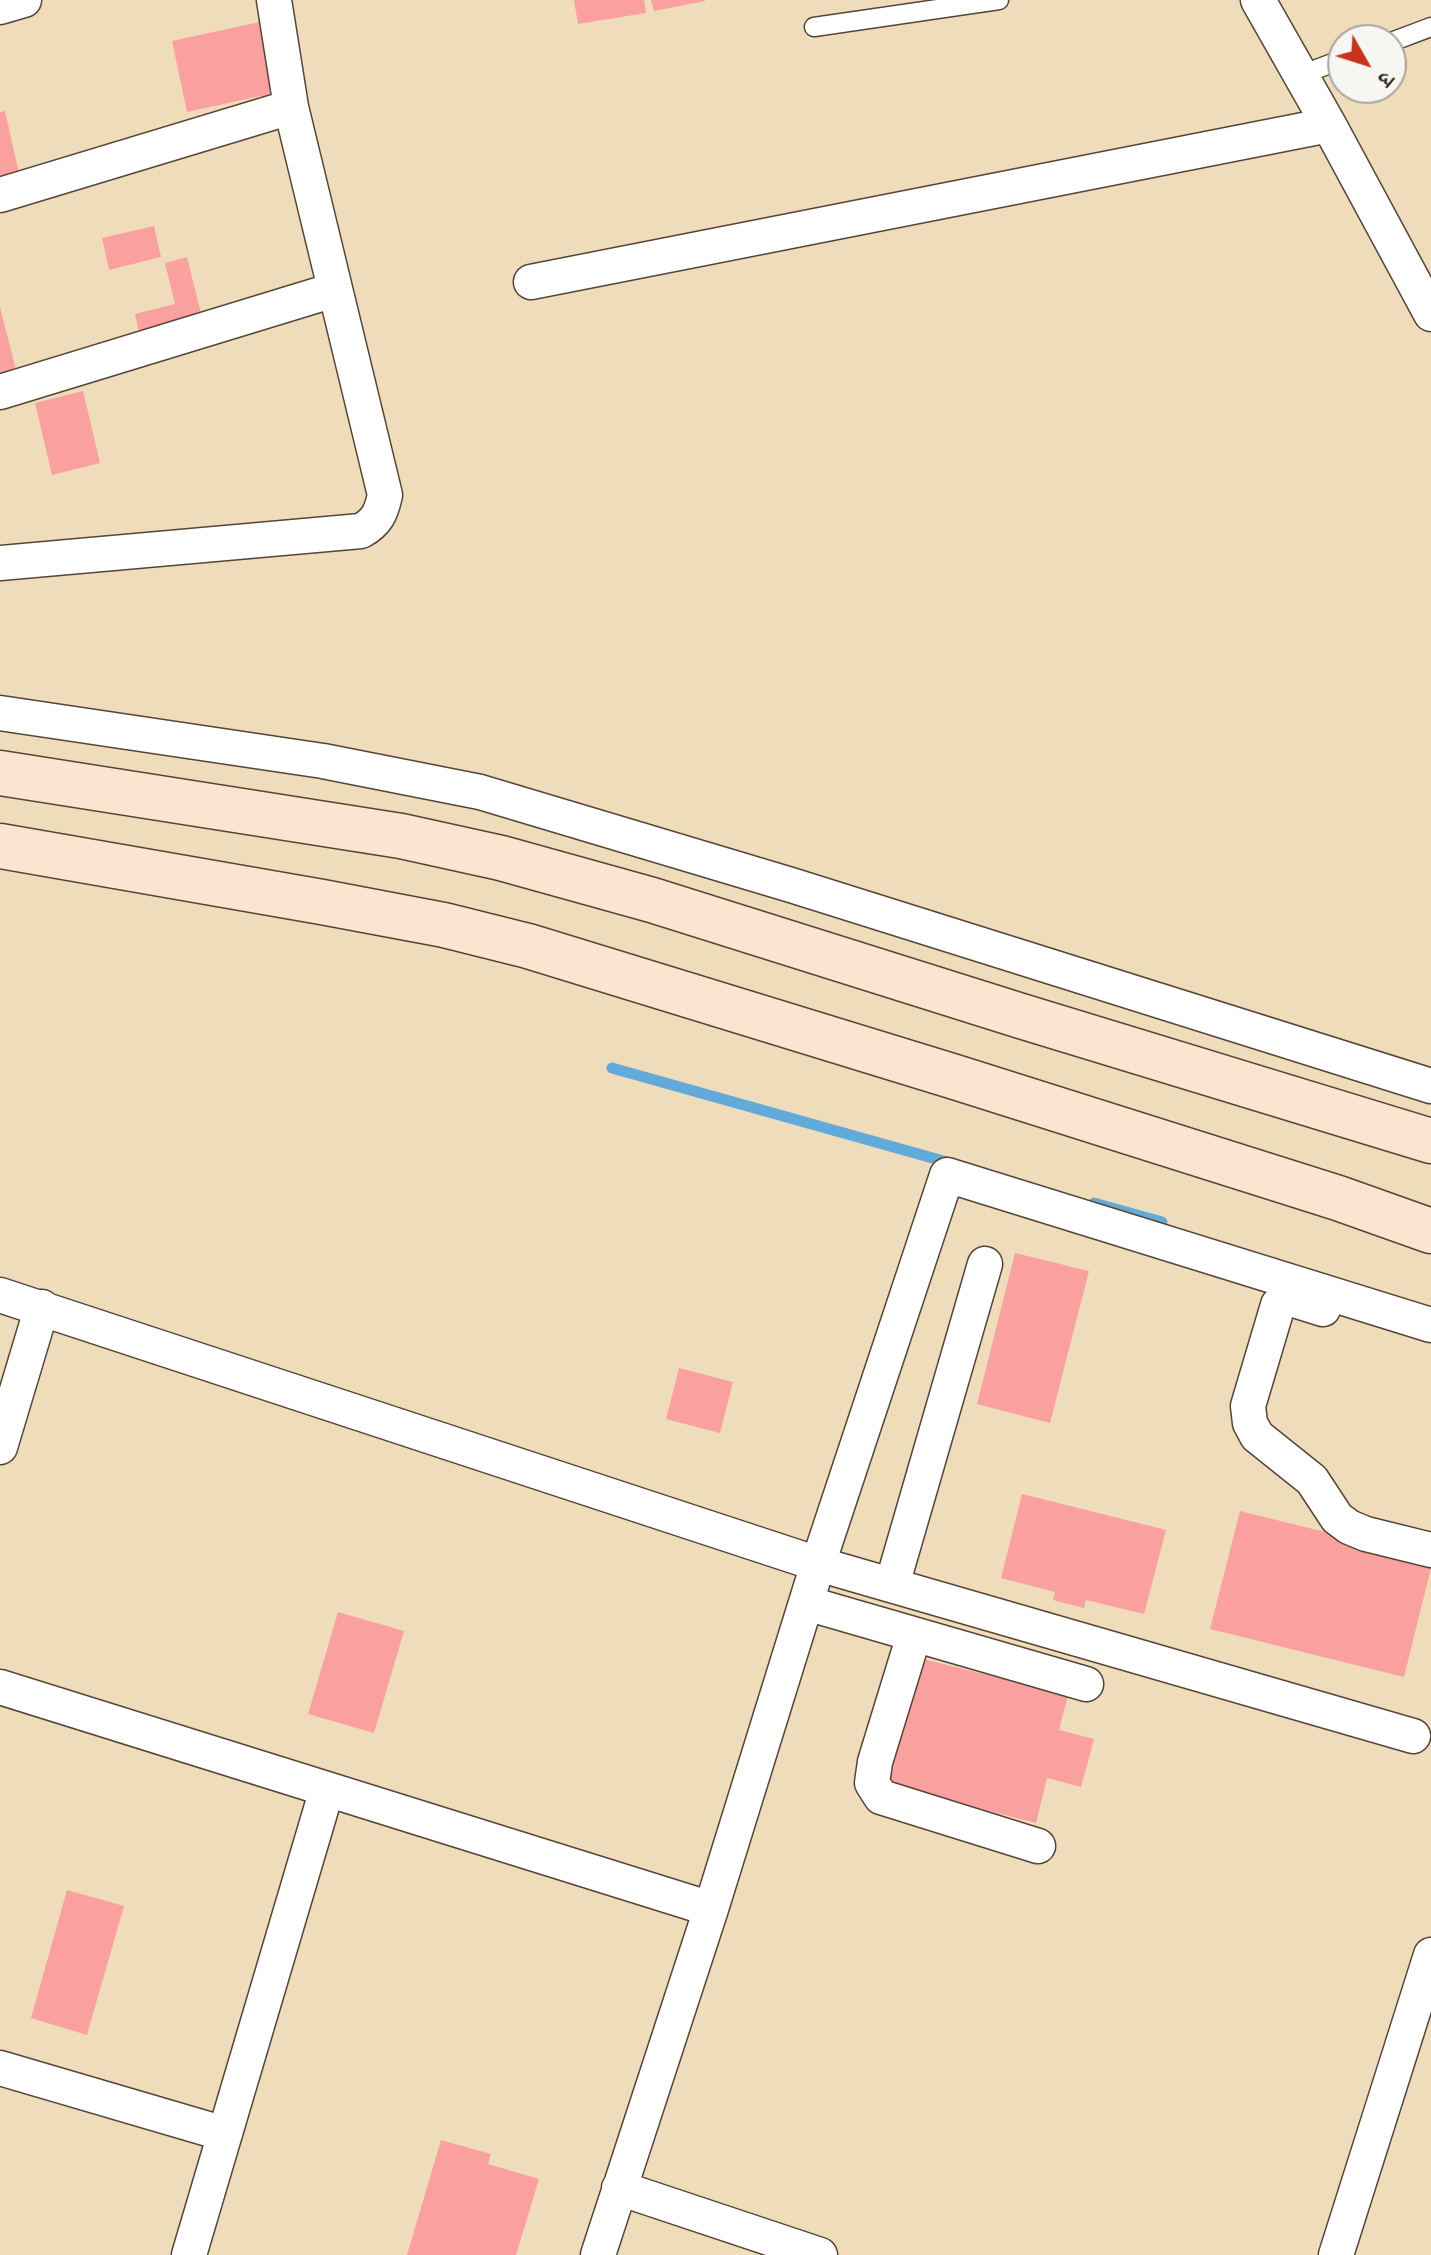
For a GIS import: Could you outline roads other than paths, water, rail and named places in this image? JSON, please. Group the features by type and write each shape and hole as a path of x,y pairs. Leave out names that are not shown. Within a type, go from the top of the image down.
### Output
{"main road":[{"path":"0,773 385,834 501,858 652,900 1431,1141"},
{"path":"0,846 444,925 528,946 1338,1198 1431,1231"}],"street":[{"path":"0,7 24,0"},
{"path":"0,563 361,531 374,523 381,512 385,495 291,107 274,0"},
{"path":"1258,0 1329,125 1422,277 1431,314"},
{"path":"0,195 291,107"},
{"path":"531,282 1329,125"},
{"path":"0,392 334,290"},
{"path":"0,713 323,761 480,792 791,885 1431,1086"},
{"path":"598,2255 711,1909 818,1564 947,1175 1431,1325"},
{"path":"892,1585 985,1264"},
{"path":"0,1295 818,1564 1413,1736"},
{"path":"1431,1344 1288,1298 1282,1300 1248,1406 1250,1423 1257,1436 1312,1480 1337,1518 1366,1534 1431,1550"},
{"path":"0,1447 42,1307"},
{"path":"806,1603 1086,1684"},
{"path":"914,1635 875,1762 872,1783 881,1797 1038,1846"},
{"path":"0,1687 711,1909"},
{"path":"189,2255 327,1789"},
{"path":"1336,2255 1431,1955"},
{"path":"0,2068 225,2134"},
{"path":"619,2188 820,2255"}],"lane":[{"path":"814,27 999,0"},
{"path":"1407,36 1431,27"},
{"path":"1301,75 1327,65"}],"waterway":[{"path":"612,1068 954,1164"},
{"path":"1094,1203 1162,1222"}]}
